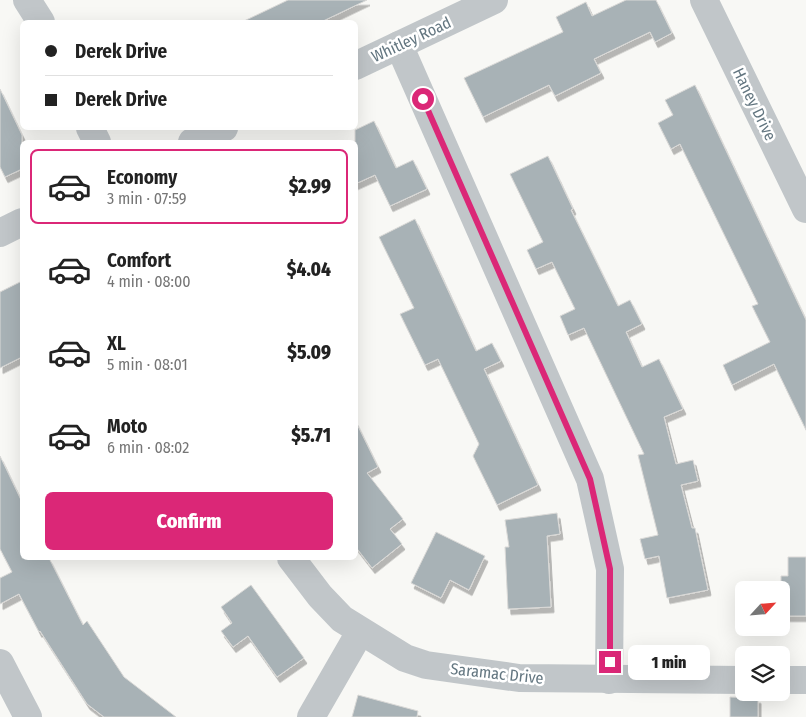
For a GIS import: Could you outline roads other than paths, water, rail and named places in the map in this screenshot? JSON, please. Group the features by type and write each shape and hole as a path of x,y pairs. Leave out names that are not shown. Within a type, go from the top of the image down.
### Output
{"street":[{"path":"27,0 40,20"},
{"name":"Whitley Road","path":"358,65 494,0"},
{"name":"Haney Drive","path":"704,0 806,209"},
{"path":"399,45 590,479 610,569 610,680"},
{"path":"197,140 219,130"},
{"path":"0,233 20,223"},
{"name":"Saramac Drive","path":"293,560 342,619 360,632 405,658 426,665 519,678 735,680"},
{"path":"311,717 360,632"},
{"path":"0,663 28,717"},
{"path":"790,680 806,680"}]}
